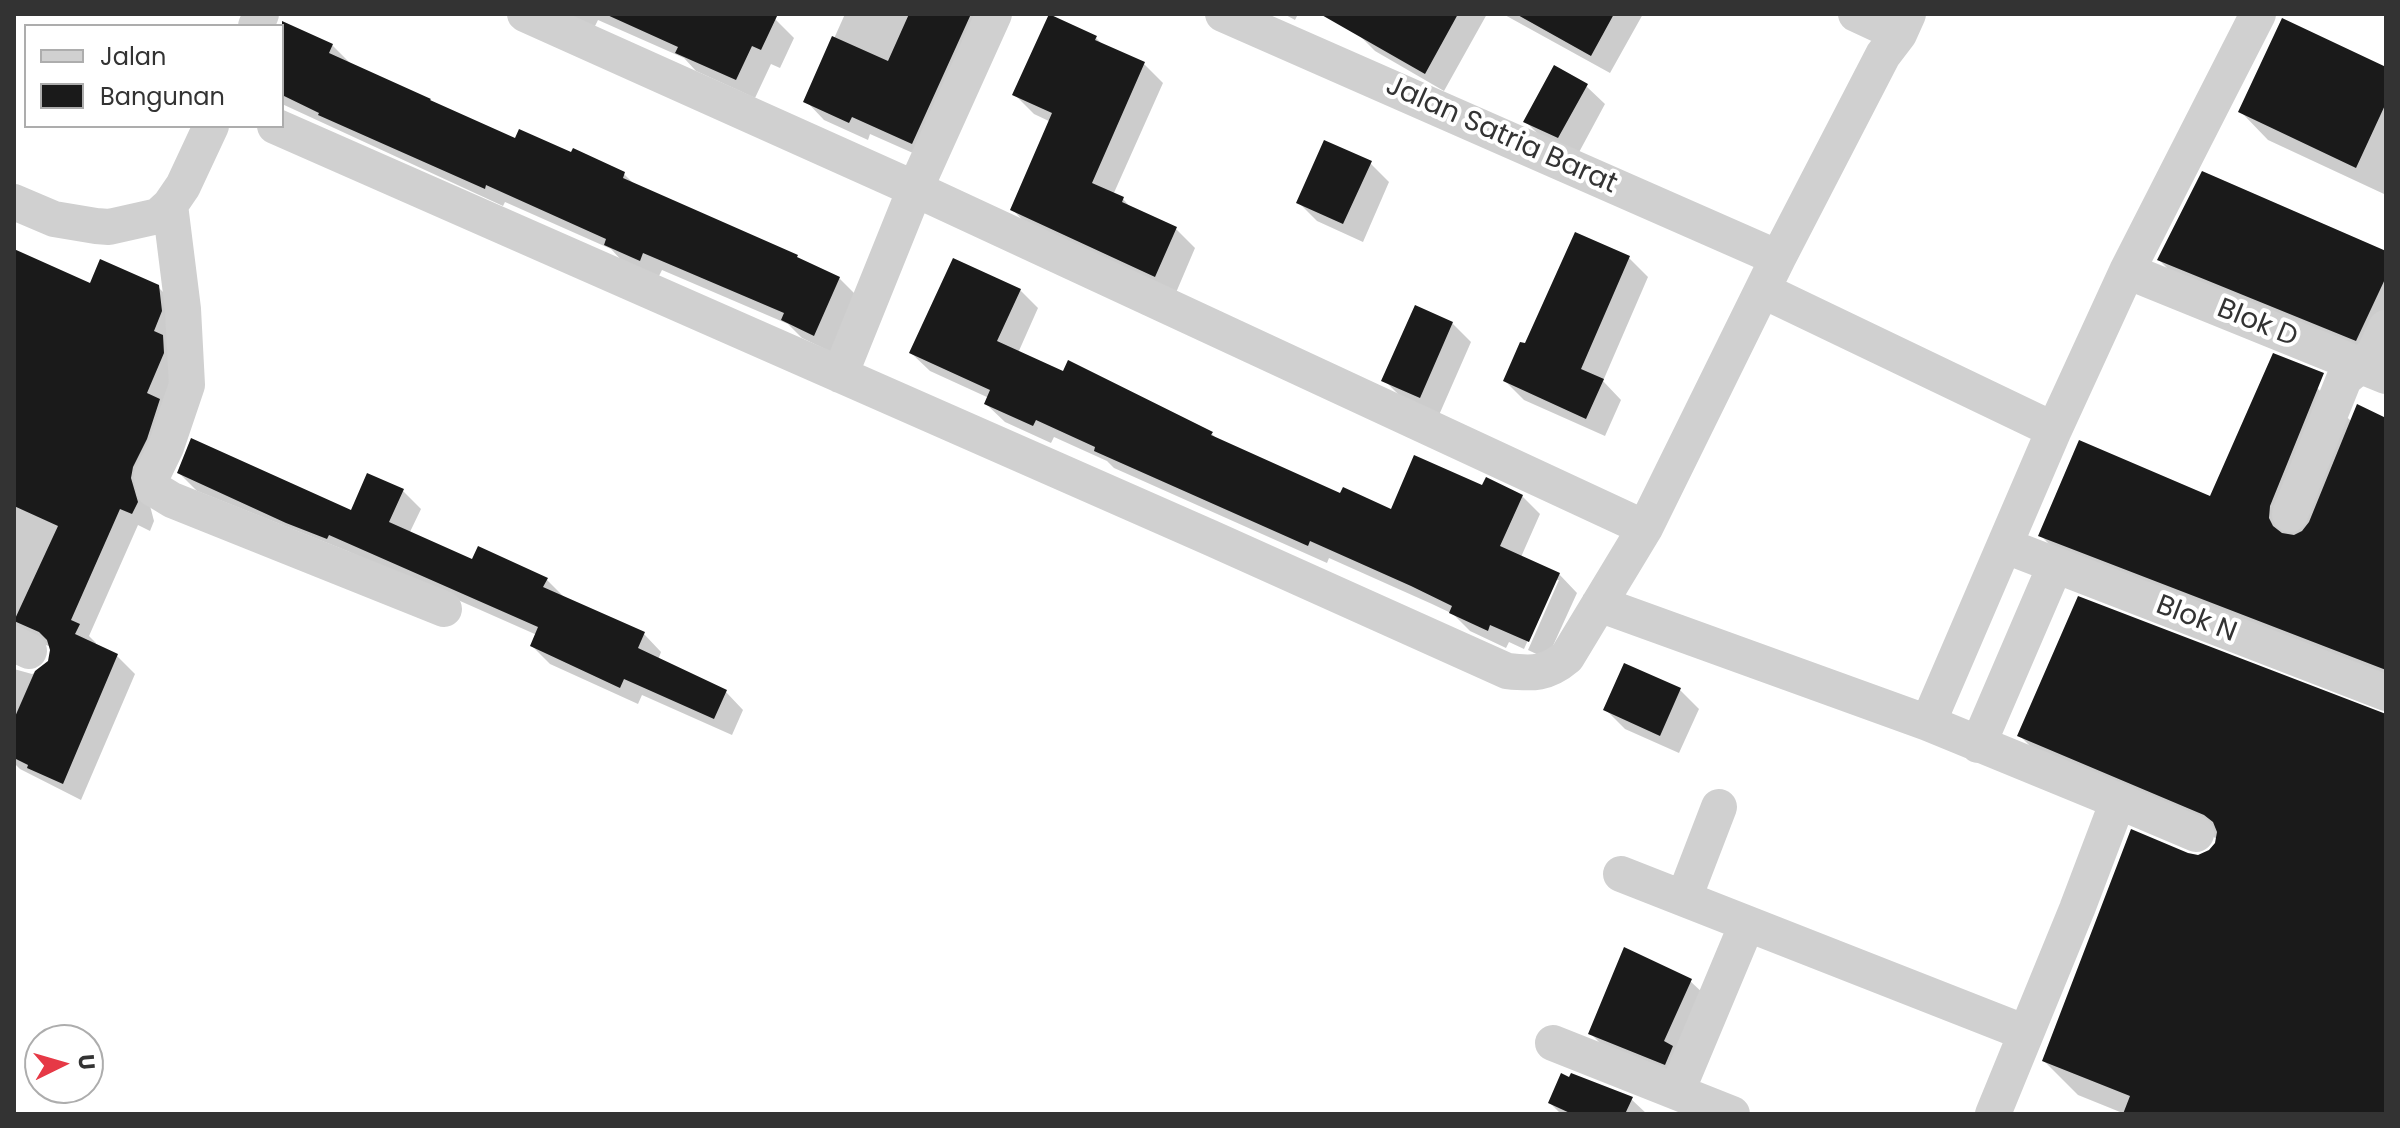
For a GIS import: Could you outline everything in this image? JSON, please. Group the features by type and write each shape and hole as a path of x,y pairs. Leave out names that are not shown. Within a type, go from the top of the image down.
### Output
{"street":[{"path":"525,14 915,189 1645,528"},
{"path":"840,375 915,189 994,14"},
{"name":"Jalan Satria Barat","path":"1223,14 1289,26 1771,274 2054,430"},
{"path":"1928,723 2054,430 2127,271 2258,14"},
{"path":"280,128 1507,671 1532,674 1555,667 1567,657 1645,528 1771,274 1881,25"},
{"path":"14,202 54,219 109,227 158,216 183,186 210,128"},
{"path":"170,205 183,309 187,385 166,447 152,476 154,489 172,500 444,609"},
{"name":"Blok D","path":"2127,271 2373,370"},
{"path":"2290,514 2344,379 2373,370 2374,354 2386,328"},
{"name":"Blok N","path":"2006,546 2386,693"},
{"path":"1978,745 2055,566"},
{"path":"1599,604 1928,723 2196,834"},
{"path":"1993,1114 2118,801"},
{"path":"1684,898 1719,807"},
{"path":"1621,874 2026,1033"},
{"path":"1677,1091 1747,924"},
{"path":"1553,1043 1732,1114"}],"building":[{"path":"605,14 778,14 761,50 752,46 736,80 675,53 678,47"},
{"path":"909,14 971,14 912,144 852,117 849,123 803,102 832,36 888,61"},
{"path":"1049,14 1097,36 1095,40 1145,62 1092,183 1124,197 1122,202 1177,227 1155,277 1010,210 1052,113 1012,95"},
{"path":"1320,14 1458,14 1425,74"},
{"path":"1516,14 1614,14 1591,56"},
{"path":"2282,18 2386,67 2386,103 2356,168 2238,112"},
{"path":"282,21 333,44 329,53 430,100 515,138 519,129 571,152 573,148 625,172 623,178 798,255 840,277 814,336 781,320 784,313 643,253 640,261 604,245 606,239 318,115 284,96"},
{"path":"1554,65 1588,84 1558,138 1523,122"},
{"path":"1324,140 1372,161 1343,224 1296,203"},
{"path":"2202,171 2386,251 2386,277 2356,341 2157,260"},
{"path":"1575,232 1630,256 1581,369 1604,379 1586,419 1503,381 1520,342 1525,343"},
{"path":"14,249 90,283 100,259 159,285 162,311 154,331 163,335 164,353 147,393 160,399 131,478 138,502 132,514 120,509 71,620 80,624 75,634 118,654 63,784 27,768 28,765 14,758 14,719 35,671 48,661 50,650 47,640 39,632 14,621 58,526 14,506"},
{"path":"953,258 1021,289 997,341 1063,371 1068,360 1213,432 1211,435 1340,493 1343,487 1391,509 1414,455 1482,485 1486,477 1523,495 1500,546 1560,573 1529,642 1490,625 1488,631 1449,613 1452,606 1411,586 1310,541 1308,546 1094,451 1095,447 1036,420 1033,426 984,404 990,390 909,353"},
{"path":"1415,305 1453,322 1420,398 1381,381"},
{"path":"2273,353 2324,373 2270,506 2269,518 2282,533 2294,535 2309,522 2357,404 2386,418 2386,670 2038,536 2079,440 2210,496"},
{"path":"191,438 351,510 367,473 404,489 389,522 472,559 478,546 548,578 543,587 645,632 638,648 727,690 714,719 624,679 620,688 530,646 538,627 329,535 327,539 286,523 177,473"},
{"path":"2078,596 2386,714 2386,1114 2123,1114 2130,1096 2042,1061 2131,829 2198,855 2215,843 2217,832 2213,822 2204,815 2017,736"},
{"path":"1624,663 1681,688 1660,736 1603,710"},
{"path":"1624,947 1692,979 1664,1041 1673,1046 1665,1065 1588,1034"},
{"path":"1561,1073 1569,1077 1571,1073 1633,1097 1625,1114 1572,1114 1548,1103"}]}
